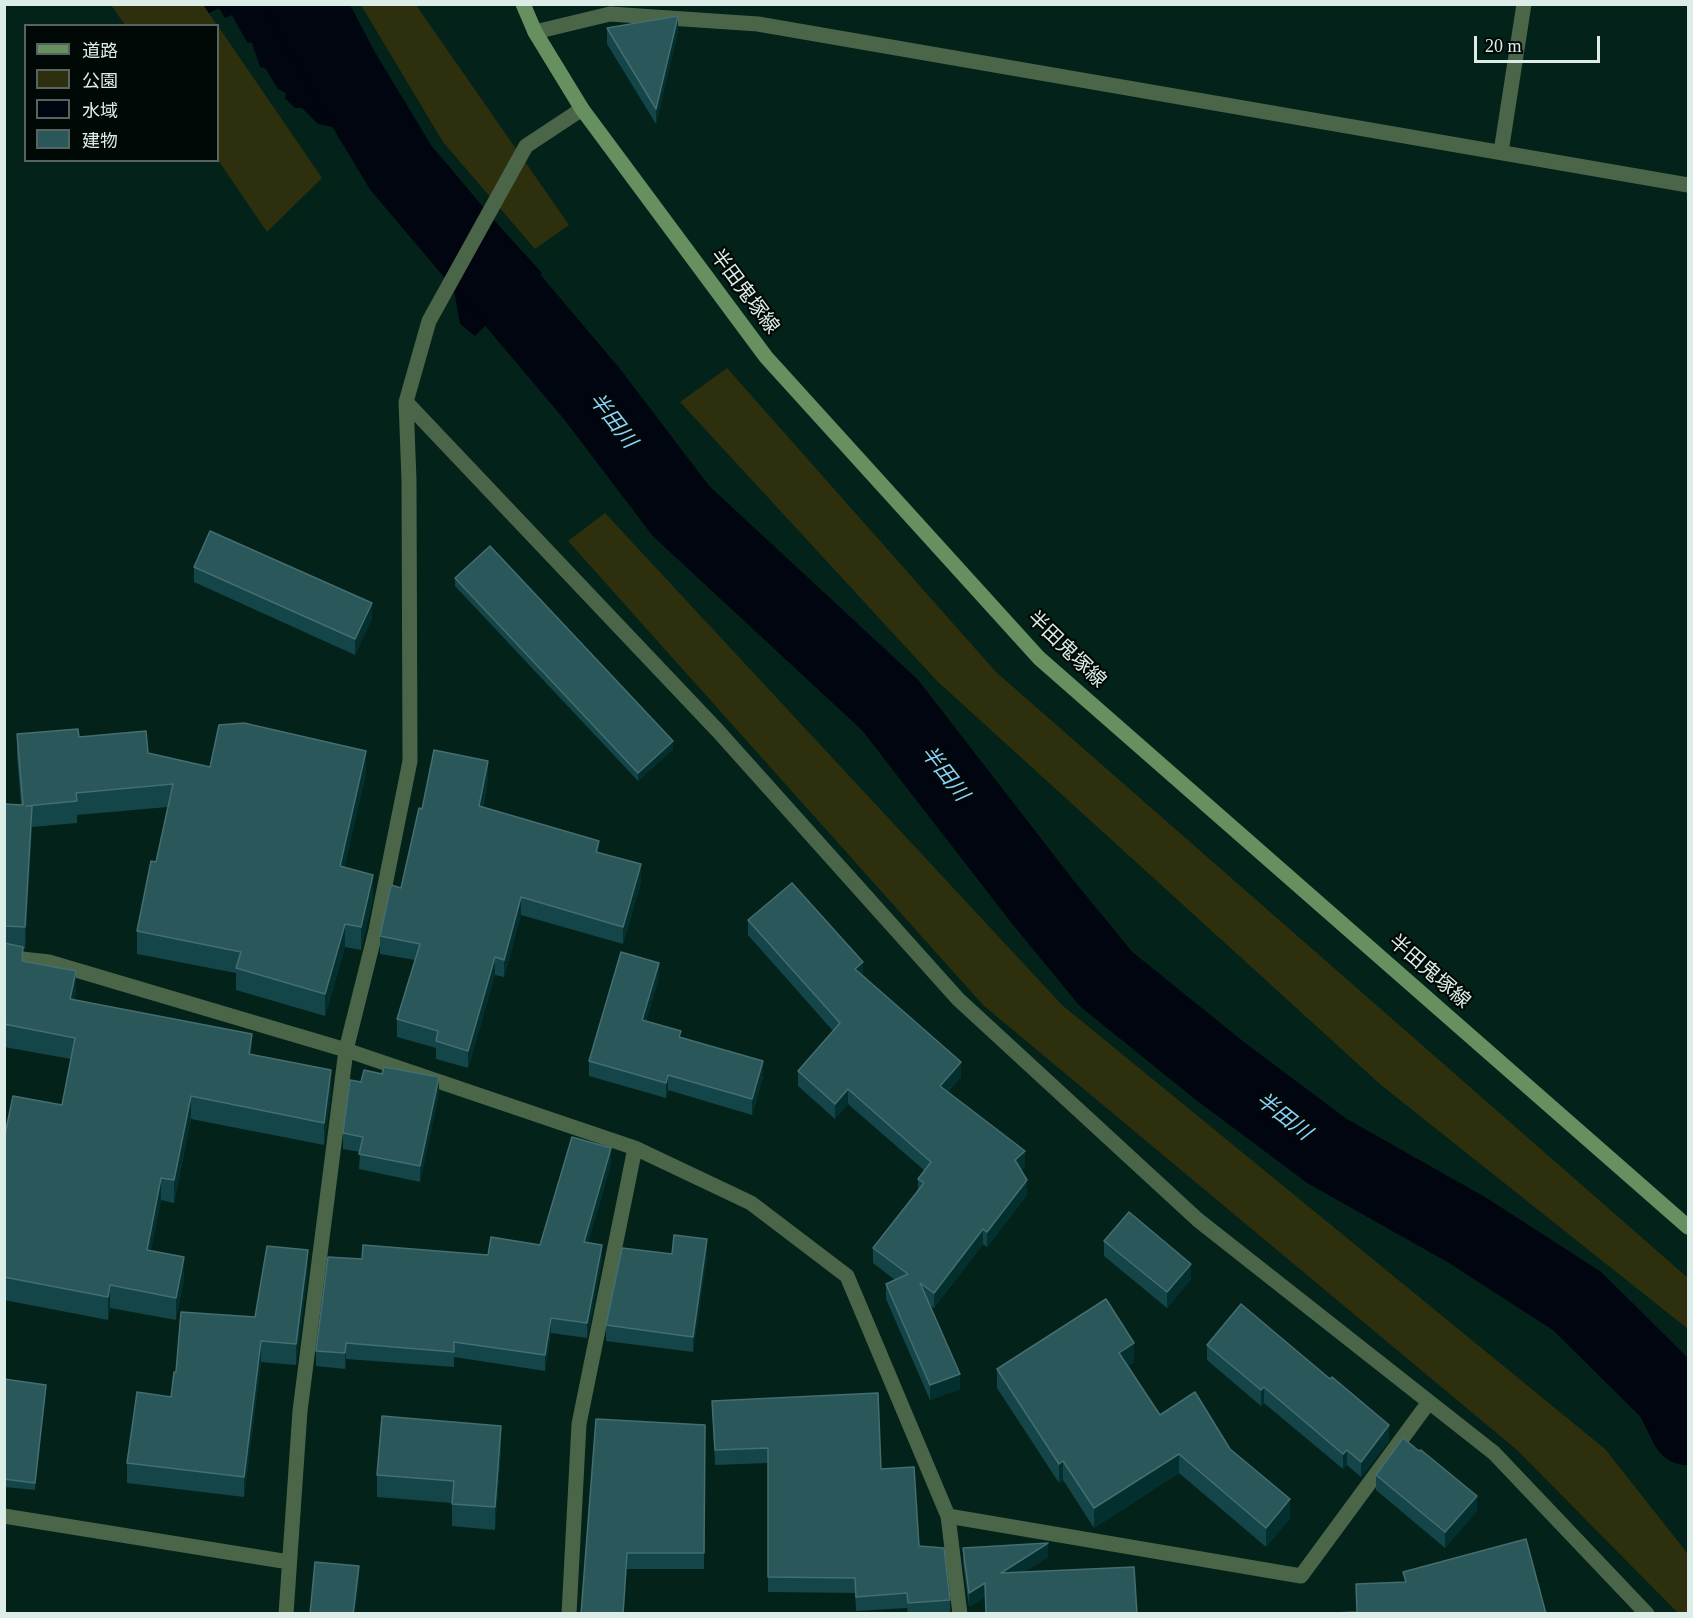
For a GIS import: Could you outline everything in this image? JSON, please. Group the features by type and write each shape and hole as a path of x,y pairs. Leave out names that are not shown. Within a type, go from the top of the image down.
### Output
{"main road":[{"name":"半田鬼塚線","path":"523,4 535,32 582,109 766,357 1039,658 1689,1227"}],"street":[{"path":"1501,152 1524,4"},
{"path":"535,32 610,14 758,24 1689,185"},
{"path":"286,1614 300,1411 346,1050 376,930 410,761 409,480 406,402 429,321 526,146 582,109"},
{"path":"406,402 718,731 958,999 1198,1220 1494,1453 1647,1614"},
{"path":"4,957 49,962 346,1050 635,1148 751,1203 847,1276 948,1516 960,1614"},
{"path":"569,1614 579,1424 635,1148"},
{"path":"948,1516 1301,1576 1429,1402"},
{"path":"4,1516 289,1562"}],"green space":[{"path":"111,5 203,5 216,24 124,24"},
{"path":"361,5 416,5 569,225 535,249 443,142"},
{"path":"219,27 322,178 267,232 219,161"},
{"path":"727,368 996,672 1688,1278 1688,1329 1381,1085 937,681 680,402"},
{"path":"605,513 1062,1005 1605,1449 1688,1554 1688,1613 1678,1613 1517,1450 983,1005 568,541"}],"water":[{"path":"204,5 319,5 355,67 357,80 370,102 383,101 387,106 371,132 415,168 426,166 435,175 448,165 471,195 542,273 531,282 529,292 502,315 501,320 485,326 475,336 460,324 443,231 434,231 434,220 411,197 397,196 373,161 360,155 364,144 350,123 340,123 332,127 318,124 302,108 295,108 285,98 286,93 278,89 265,68 260,67 252,43 247,42 232,15 225,18 219,8 209,13"}],"building":[{"path":"678,16 656,109 607,28"},
{"path":"210,531 372,603 355,639 194,567"},
{"path":"490,546 673,741 638,773 455,578"},
{"path":"244,723 366,751 340,866 373,875 361,927 345,924 325,994 236,968 241,952 137,931 151,861 156,862 173,784 76,793 77,801 26,806 32,806 25,927 4,926 4,804 23,805 17,734 78,729 79,737 146,731 148,753 210,767 219,725"},
{"path":"434,750 488,761 479,806 599,841 596,852 641,864 623,927 521,897 504,960 495,957 468,1051 436,1041 438,1031 397,1019 420,944 380,936 391,885 401,888 419,808 422,809"},
{"path":"792,883 863,962 855,969 961,1062 940,1086 1025,1151 1015,1160 1027,1180 987,1232 983,1229 934,1293 920,1283 960,1374 930,1385 886,1284 908,1274 873,1248 924,1183 918,1179 931,1162 848,1089 835,1104 798,1071 840,1023 748,920"},
{"path":"4,943 23,947 22,961 76,971 70,999 252,1034 249,1054 331,1070 324,1123 191,1096 174,1180 161,1178 147,1250 184,1257 176,1298 110,1285 108,1297 4,1277 4,1139 13,1096 62,1105 75,1038 4,1024"},
{"path":"621,952 659,963 642,1020 681,1031 679,1037 763,1061 752,1099 668,1075 666,1083 589,1061"},
{"path":"384,1067 439,1077 420,1166 359,1154 363,1137 343,1133 350,1080 361,1082 364,1070 382,1074"},
{"path":"572,1137 611,1148 584,1242 602,1245 587,1323 551,1318 545,1355 454,1342 454,1352 346,1343 345,1353 316,1351 328,1257 362,1259 363,1245 488,1255 491,1237 540,1245"},
{"path":"1129,1212 1191,1264 1167,1292 1104,1241"},
{"path":"674,1235 707,1239 693,1337 606,1325 622,1248 672,1254"},
{"path":"267,1246 308,1250 296,1344 261,1341 244,1477 127,1463 137,1392 171,1397 174,1372 176,1372 181,1312 255,1317"},
{"path":"1106,1299 1134,1343 1119,1353 1160,1415 1195,1392 1230,1449 1290,1499 1266,1528 1179,1454 1094,1508 1063,1461 1059,1464 997,1369"},
{"path":"1241,1304 1389,1425 1361,1462 1347,1450 1343,1454 1264,1387 1261,1390 1207,1345"},
{"path":"4,1379 46,1385 35,1483 4,1479"},
{"path":"878,1393 881,1469 914,1467 919,1546 944,1548 950,1600 908,1603 907,1593 856,1597 855,1578 768,1577 768,1448 715,1450 712,1401"},
{"path":"382,1416 501,1426 495,1507 452,1504 454,1481 377,1475"},
{"path":"596,1419 705,1425 704,1553 627,1553 623,1614 581,1614"},
{"path":"1403,1438 1477,1496 1445,1532 1376,1475"},
{"path":"1526,1539 1546,1614 1311,1614 1357,1612 1356,1584 1406,1582 1403,1572"},
{"path":"1048,1543 1001,1573 1134,1567 1137,1614 986,1614 985,1583 969,1593 963,1548"},
{"path":"315,1562 359,1566 353,1614 310,1614"}],"waterway":[{"name":"半田川","path":"307,4 343,72 401,168 592,394 681,511 890,705 1042,901 1106,979 1220,1071 1327,1151 1467,1230 1577,1301 1671,1394 1688,1428"}]}
